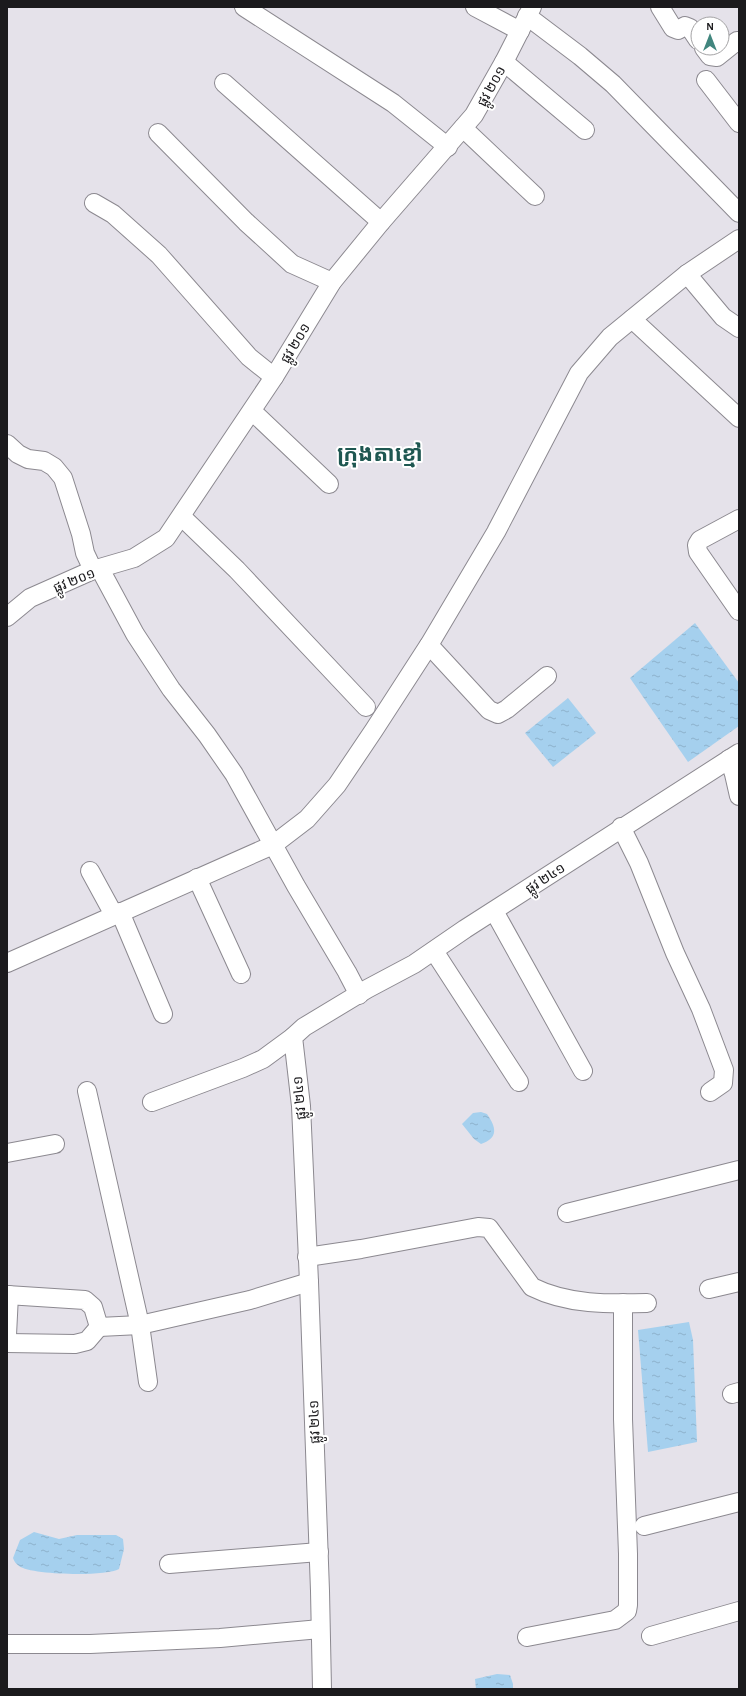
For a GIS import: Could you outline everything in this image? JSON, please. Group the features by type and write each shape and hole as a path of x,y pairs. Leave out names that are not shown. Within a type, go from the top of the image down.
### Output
{"street":[{"path":"244,7 393,103 448,147"},
{"path":"475,7 526,18 580,56 613,84 739,213"},
{"path":"660,7 673,28 678,30 685,26 690,28"},
{"name":"ផ្លូវ ២០១","path":"7,617 30,598 96,570 134,558 166,538 182,517 252,411 332,282 381,222 448,147 474,115 504,62 526,18"},
{"path":"730,47 738,41"},
{"path":"504,62 585,130"},
{"path":"706,80 739,123"},
{"path":"224,83 381,222"},
{"path":"463,128 535,196"},
{"path":"158,134 246,222 292,264 332,282"},
{"path":"94,203 113,214 159,255 249,357 274,377"},
{"path":"7,963 273,845 307,819 338,785 429,645 496,532 579,373 610,337 687,274 739,239"},
{"path":"687,274 723,317 739,328"},
{"path":"632,319 739,418"},
{"path":"252,411 329,484"},
{"path":"7,444 18,454 28,460 44,461 54,467 63,478 81,534 85,553 170,689 208,735 234,774 359,995"},
{"path":"182,517 237,570 366,707"},
{"path":"739,519 700,540 697,545 698,552 739,611"},
{"path":"429,645 489,710 498,714 507,709 547,676"},
{"path":"734,756 734,774 739,796"},
{"name":"ផ្លូវ ២៤១","path":"322,1689 319,1552 309,1282 301,1106 293,1037 304,1027 367,989 414,964 621,827 672,797 734,756"},
{"path":"621,827 639,864 675,953 701,1009 724,1070 723,1083 710,1092"},
{"path":"90,871 117,914 163,1014"},
{"path":"197,878 241,974"},
{"path":"494,911 583,1071"},
{"path":"434,950 519,1082"},
{"path":"152,1102 263,1059 293,1037"},
{"path":"87,1092 140,1325 148,1382"},
{"path":"7,1153 56,1144"},
{"path":"567,1213 739,1170"},
{"path":"307,1257 361,1249 478,1227 489,1228 532,1287 542,1292 598,1304 647,1303"},
{"path":"7,1343 75,1344 87,1341 99,1327 140,1325 250,1300 309,1282"},
{"path":"709,1289 739,1282"},
{"path":"7,1335 8,1295 85,1300 93,1307 99,1327"},
{"path":"527,1637 615,1620 627,1611 628,1554 623,1419 623,1303"},
{"path":"644,1526 739,1502"},
{"path":"169,1564 319,1552"},
{"path":"651,1636 739,1611"},
{"path":"7,1644 90,1644 213,1639 320,1629"}],"water":[{"path":"695,623 739,683 739,726 688,762 630,678"},
{"path":"568,698 596,733 553,767 525,733"},
{"path":"481,1112 487,1114 494,1128 494,1132 491,1139 481,1144 474,1139 462,1124 473,1113"},
{"path":"689,1322 693,1340 697,1442 648,1452 638,1330"},
{"path":"34,1532 59,1539 77,1535 116,1535 123,1539 124,1549 119,1569 111,1572 68,1574 38,1571 19,1566 13,1558 20,1540"},
{"path":"497,1674 510,1675 513,1689 476,1689 475,1679"}],"district":[{"name":"ក្រុងតាខ្មៅ","path":"380,453"}]}
